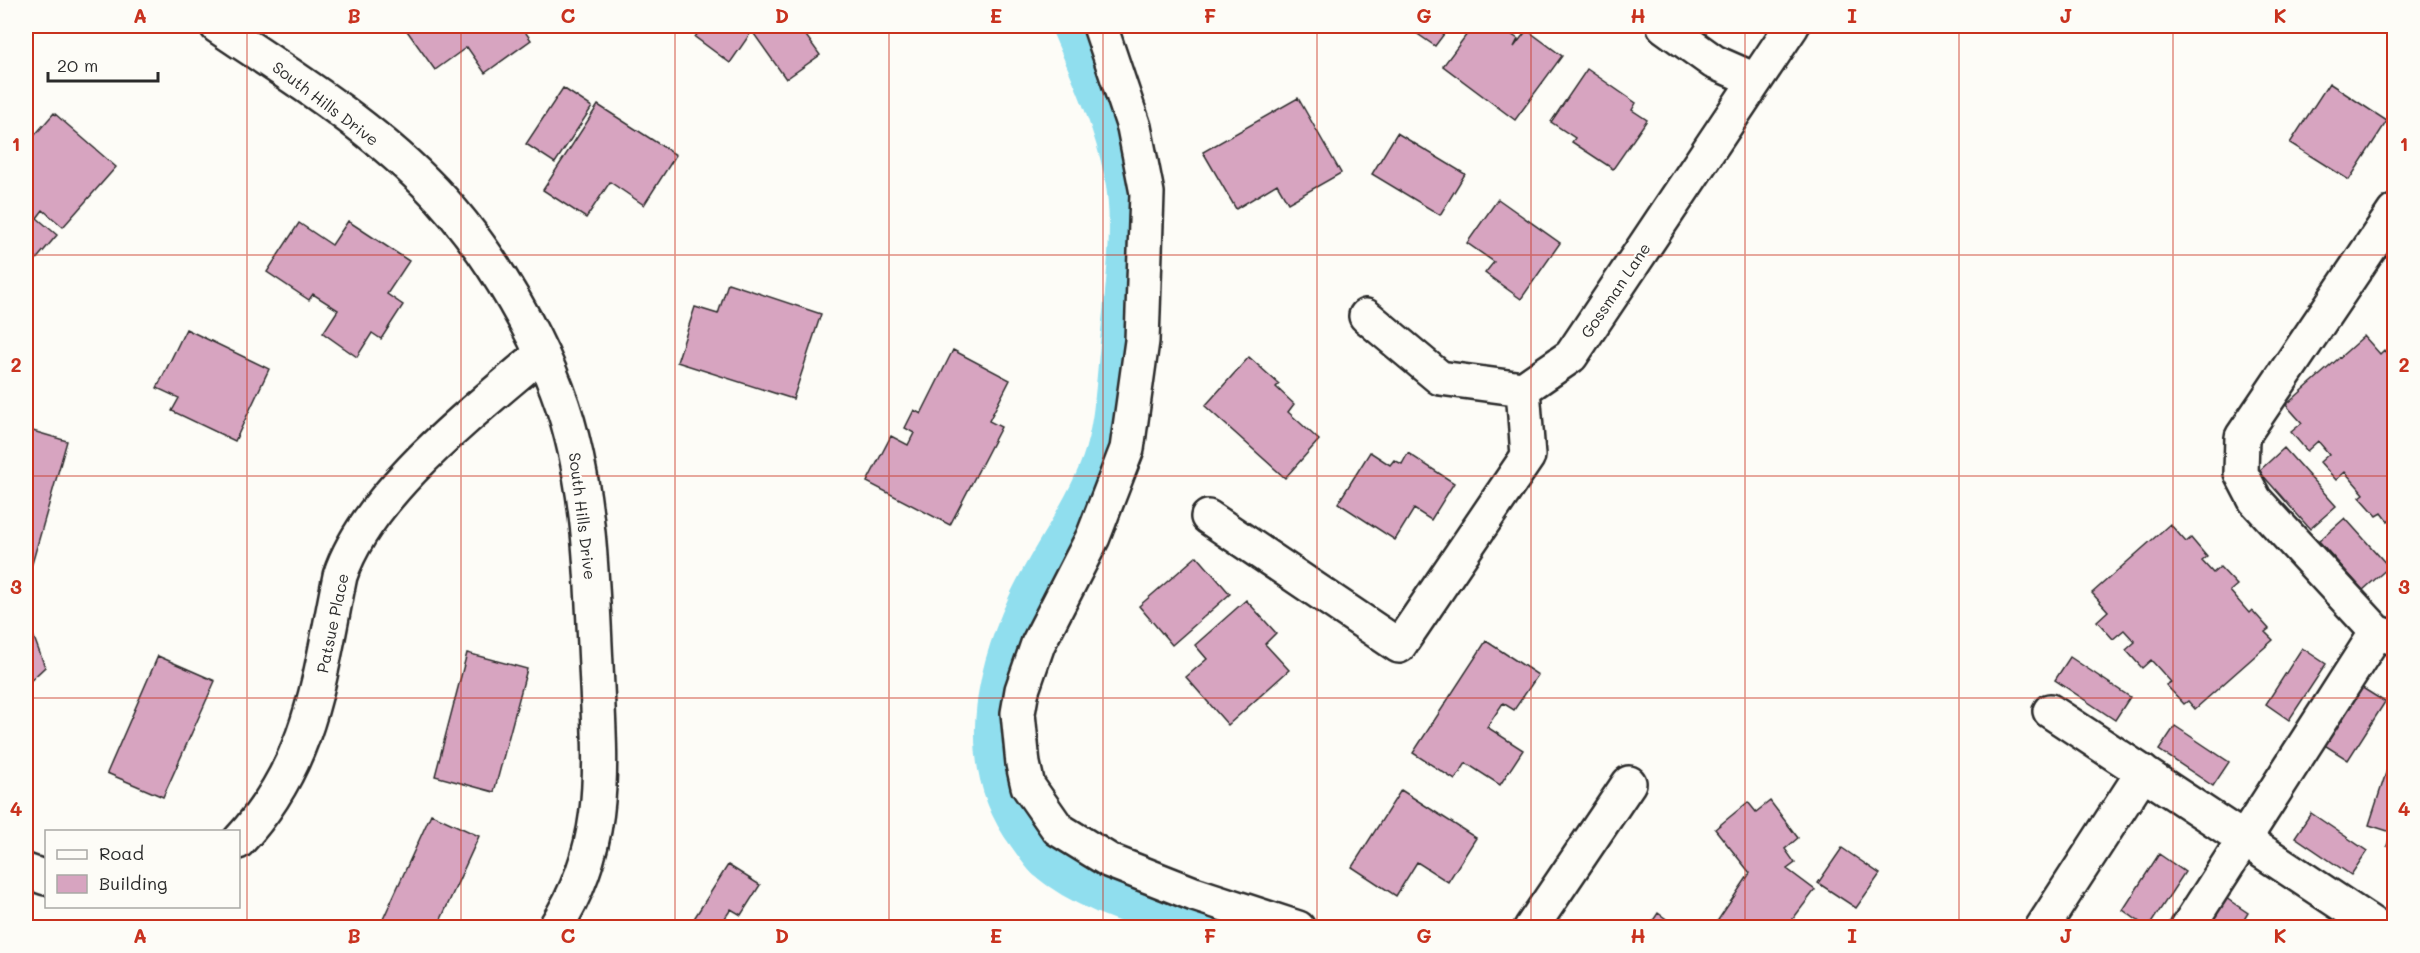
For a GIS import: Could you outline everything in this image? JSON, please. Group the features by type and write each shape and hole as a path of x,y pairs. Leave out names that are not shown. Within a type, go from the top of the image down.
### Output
{"street":[{"name":"South Hills Drive","path":"217,26 345,115 427,183 490,264 541,354 572,436 581,479 591,560 600,772 597,820 589,858 580,886 555,927"},
{"path":"1100,26 1134,128 1148,193 1142,341 1127,449 1093,537 1038,644 1022,690 1018,713 1023,764 1028,786 1058,829 1101,856 1194,894 1298,927"},
{"path":"1664,26 1714,62 1755,80"},
{"name":"Gossman Lane","path":"1523,389 1571,356 1792,26"},
{"path":"2187,927 2244,838 2386,635 2255,500 2241,473 2242,437 2390,228"},
{"path":"1208,517 1399,646 1528,456 1523,389 1440,378 1366,316"},
{"name":"Patsue Place","path":"240,840 259,820 298,752 312,717 340,576 346,556 360,533 390,495 438,444 541,354"},
{"path":"2050,711 2378,927"},
{"path":"2042,927 2143,772"},
{"path":"1531,927 1629,783"},
{"path":"26,871 45,878"}],"building":[{"path":"409,26 521,26 531,40 485,73 467,47 435,70 405,28"},
{"path":"703,26 799,26 820,55 786,79 752,31 730,63 695,37"},
{"path":"1406,26 1450,26 1435,46"},
{"path":"1473,26 1499,26 1518,39 1514,47 1527,30 1562,56 1515,120 1443,66"},
{"path":"1587,69 1636,103 1632,110 1647,120 1613,169 1572,142 1575,138 1551,122"},
{"path":"2329,83 2387,121 2349,180 2290,143"},
{"path":"563,88 592,107 555,163 526,144"},
{"path":"1298,98 1341,173 1288,203 1277,184 1236,209 1203,152"},
{"path":"598,105 676,155 644,205 610,182 586,218 543,190"},
{"path":"54,113 116,167 63,227 43,210 37,218 57,235 34,262 26,255 26,233 29,229 26,226 26,129 34,136"},
{"path":"1397,133 1465,174 1440,215 1372,174"},
{"path":"1498,199 1560,243 1521,299 1485,273 1494,262 1467,243"},
{"path":"348,221 409,261 387,294 403,305 381,339 372,333 357,357 323,333 338,310 313,294 309,300 267,272 299,223 332,245"},
{"path":"728,283 821,314 793,399 677,362 695,307 718,314"},
{"path":"186,329 269,369 235,441 172,411 179,398 157,388"},
{"path":"2364,336 2380,354 2384,350 2394,362 2394,515 2388,521 2382,513 2377,516 2360,497 2364,494 2345,472 2336,480 2320,462 2329,454 2318,441 2307,451 2291,432 2302,423 2286,405"},
{"path":"953,350 1010,380 989,421 1001,427 950,525 867,482 891,436 908,445 914,433 905,428 914,410 921,414"},
{"path":"1249,357 1279,384 1276,387 1294,404 1288,412 1319,440 1285,478 1205,406"},
{"path":"26,429 67,441 32,564 26,563"},
{"path":"2284,448 2336,506 2310,529 2259,471"},
{"path":"1370,452 1390,465 1394,460 1402,464 1408,453 1454,483 1431,520 1414,509 1395,540 1338,503"},
{"path":"2345,518 2389,567 2363,590 2319,541"},
{"path":"2170,524 2186,542 2191,538 2207,557 2202,561 2213,573 2220,567 2237,585 2230,591 2249,613 2252,610 2269,629 2265,632 2273,640 2195,709 2188,701 2184,704 2166,685 2171,682 2151,660 2142,668 2126,650 2135,642 2124,630 2113,639 2097,621 2108,611 2092,593"},
{"path":"1197,556 1230,594 1172,645 1139,606"},
{"path":"1246,600 1276,633 1265,644 1289,670 1228,725 1186,677 1207,659 1195,645"},
{"path":"26,616 45,667 26,685"},
{"path":"1486,641 1538,675 1514,710 1503,703 1487,727 1523,750 1500,785 1466,763 1455,780 1413,753"},
{"path":"2302,648 2326,664 2289,720 2266,704"},
{"path":"467,653 527,669 494,792 435,776"},
{"path":"158,656 215,681 163,797 107,773"},
{"path":"2070,657 2130,697 2115,720 2055,680"},
{"path":"2361,687 2385,702 2348,760 2323,744"},
{"path":"2175,726 2229,762 2213,786 2159,750"},
{"path":"2394,748 2394,849 2387,846 2391,832 2369,825"},
{"path":"1401,790 1476,838 1448,882 1417,862 1396,896 1352,867"},
{"path":"1770,801 1798,838 1785,849 1795,863 1787,869 1815,890 1786,928 1728,928 1718,920 1750,873 1715,829 1748,802 1756,812"},
{"path":"2311,813 2367,851 2351,875 2295,837"},
{"path":"431,814 479,836 437,928 379,928"},
{"path":"1842,848 1880,874 1856,908 1818,883"},
{"path":"2159,854 2185,872 2148,928 2123,910"},
{"path":"728,865 760,885 741,915 731,909 725,918 737,927 688,928"},
{"path":"2223,896 2248,913 2239,928 2202,928"},
{"path":"1658,913 1679,928 1648,928"}],"waterway":[{"path":"1071,26 1107,114 1123,170 1126,192 1127,259 1115,392 1109,436 1094,482 1027,604 1005,661 998,691 995,751 1000,780 1011,808 1027,835 1046,860 1063,873 1100,893 1200,928"}]}
